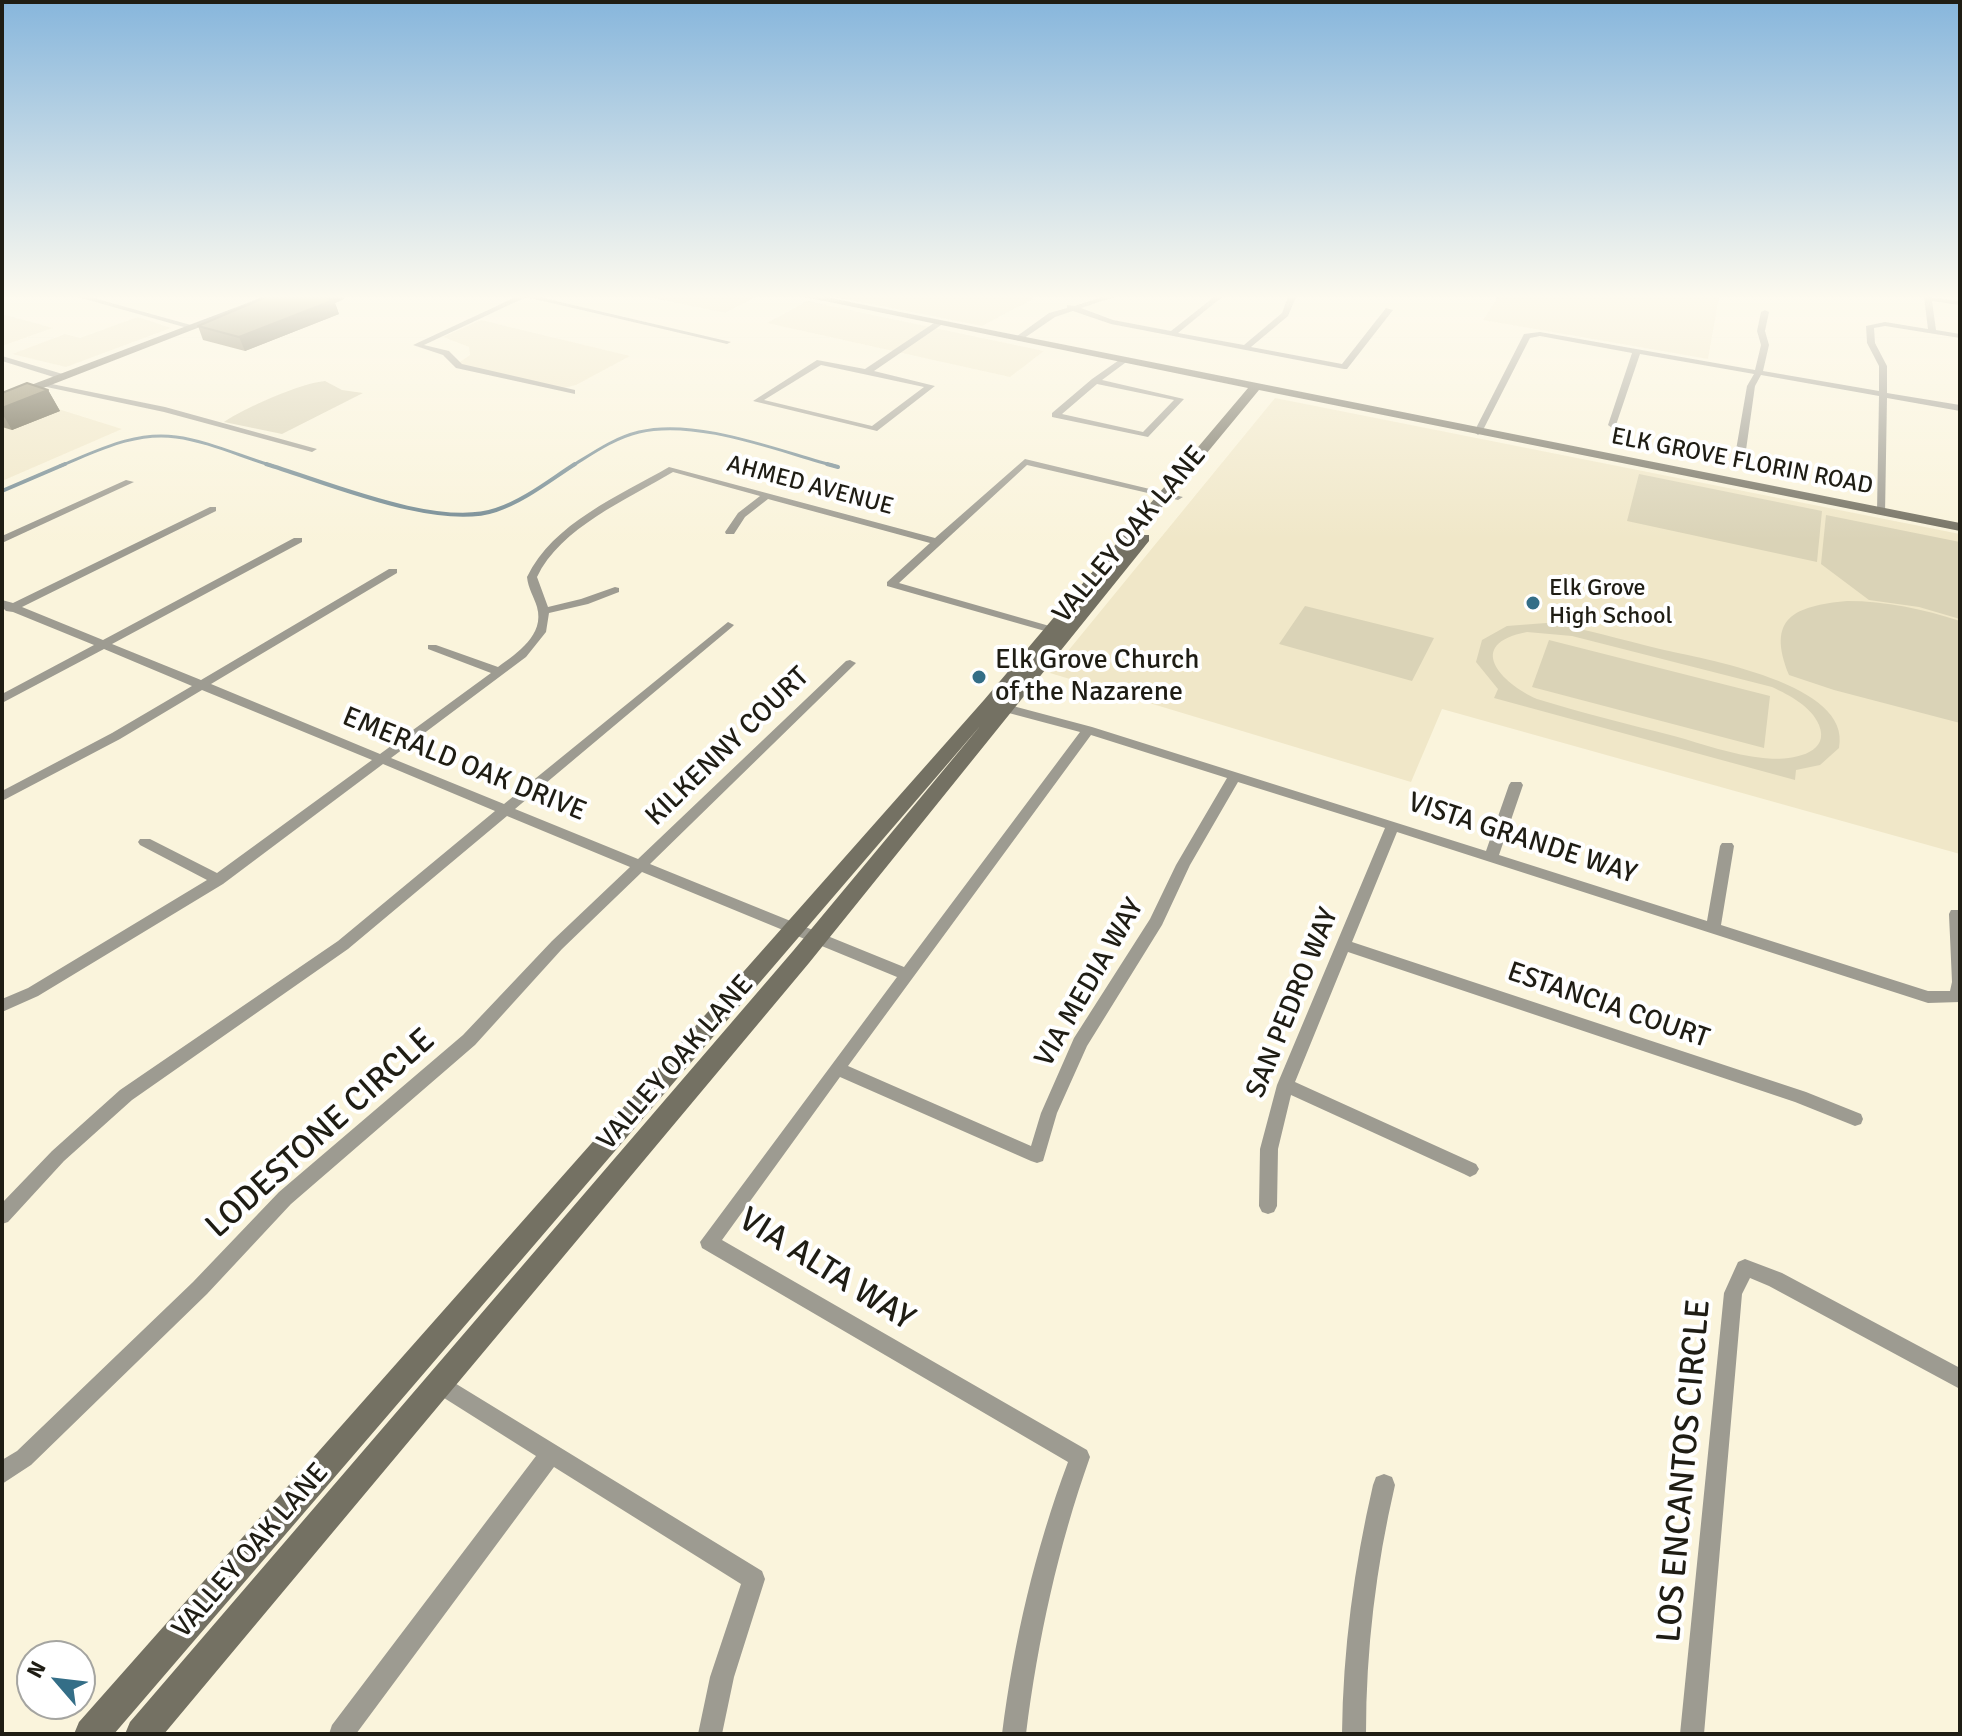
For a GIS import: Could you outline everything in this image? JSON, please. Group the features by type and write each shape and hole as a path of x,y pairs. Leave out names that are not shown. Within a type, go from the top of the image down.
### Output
{"street":[{"path":"2,400 60,378"},
{"path":"511,378 572,392"},
{"path":"794,378 757,401 874,429 931,386 894,378"},
{"path":"1095,381 1180,399 1145,435 1055,415 1095,381 1099,378"},
{"name":"ELK GROVE FLORIN ROAD","path":"1212,378 1960,527"},
{"path":"1478,432 1506,378"},
{"path":"1612,425 1628,378"},
{"path":"1741,450 1751,386 1756,378"},
{"path":"1791,378 1960,408"},
{"path":"1882,378 1882,512"},
{"path":"45,384 165,410 312,449"},
{"name":"VALLEY OAK LANE","path":"999,706 1049,629 1171,495 1261,388"},
{"path":"1067,634 891,584 1025,462 1171,495"},
{"name":"AHMED AVENUE","path":"544,611 532,577 541,557 562,539 672,469 937,542"},
{"path":"2,540 129,482"},
{"path":"730,532 741,515 767,495"},
{"name":"VALLEY OAK LANE","path":"142,1734 440,1384 806,932 999,706 1067,634 1171,495"},
{"path":"6,608 213,509"},
{"path":"2,699 298,540"},
{"path":"2,797 116,736 393,571"},
{"path":"2,1006 42,986 218,880 500,672 536,639 544,611 584,602 615,590"},
{"name":"EMERALD OAK DRIVE","path":"6,608 104,645 907,975"},
{"path":"2,1216 58,1156 126,1095 311,970 728,625"},
{"path":"432,647 500,672"},
{"name":"KILKENNY COURT","path":"640,865 850,663"},
{"name":"VISTA GRANDE WAY","path":"999,706 1088,730 1943,1000 1957,997 1960,982 1956,914"},
{"name":"VIA ALTA WAY","path":"1014,1734 1032,1615 1047,1553 1080,1457 709,1242 1088,730"},
{"name":"VIA MEDIA WAY","path":"838,1069 1037,1156 1049,1113 1080,1043 1157,921 1183,865 1235,776"},
{"path":"1491,857 1516,785"},
{"name":"SAN PEDRO WAY","path":"1268,1206 1269,1149 1285,1085 1393,826"},
{"path":"145,842 218,880"},
{"path":"1713,927 1727,846"},
{"name":"LODESTONE CIRCLE","path":"2,1473 24,1458 189,1299 285,1198 469,1040 557,945 640,865"},
{"name":"VALLEY OAK LANE","path":"91,1734 411,1367 806,932"},
{"name":"ESTANCIA COURT","path":"1344,945 1800,1097 1855,1119"},
{"path":"1285,1085 1470,1169"},
{"name":"LOS ENCANTOS CIRCLE","path":"1692,1734 1733,1293 1745,1268 1775,1279 1960,1379"},
{"path":"411,1367 754,1579 722,1677 710,1734"},
{"path":"341,1734 551,1453"},
{"path":"1354,1734 1358,1636 1371,1543 1384,1485"}],"shaded area":[{"path":"515,378 589,378 560,389"},
{"path":"325,381 342,390 363,393 282,434 224,422 273,397"},
{"name":"Elk Grove High School","path":"1275,398 1960,534 1960,854 1442,709 1411,782 1050,673"},
{"path":"39,403 122,429 2,481 2,417"},
{"path":"1639,474 1822,511 1817,562 1627,521"},
{"path":"1826,515 1960,542 1960,619 1919,607 1869,600 1821,564"},
{"path":"1847,601 1904,606 1960,621 1960,723 1789,675 1781,640 1783,628 1790,618 1812,607"},
{"path":"1305,606 1434,638 1412,681 1279,644"},
{"path":"1546,623 1574,628 1770,678 1800,691 1823,707 1837,725 1839,748 1820,765 1796,770 1795,780 1494,698 1498,689 1476,662 1482,640 1507,626","holes":["1527,632 1572,636 1772,687 1811,712 1819,725 1819,744 1803,755 1782,759 1729,752 1537,699 1511,683 1495,664 1493,654 1497,645 1508,638"]},
{"path":"1549,640 1770,696 1764,748 1532,687"}],"building":[{"path":"27,383 48,390 2,408 2,393"}],"waterway":[{"path":"573,465 604,446 639,432 686,429 737,438 835,466"},
{"path":"60,466 116,444 161,436 200,442 273,466"},
{"path":"2,491 65,464"},
{"path":"266,464 414,509 472,515 517,501 573,465"},
{"path":"827,464 838,467"}],"place":[{"name":"Elk Grove High School","path":"1533,603"},
{"name":"Elk Grove Church of the Nazarene","path":"979,677"}]}
